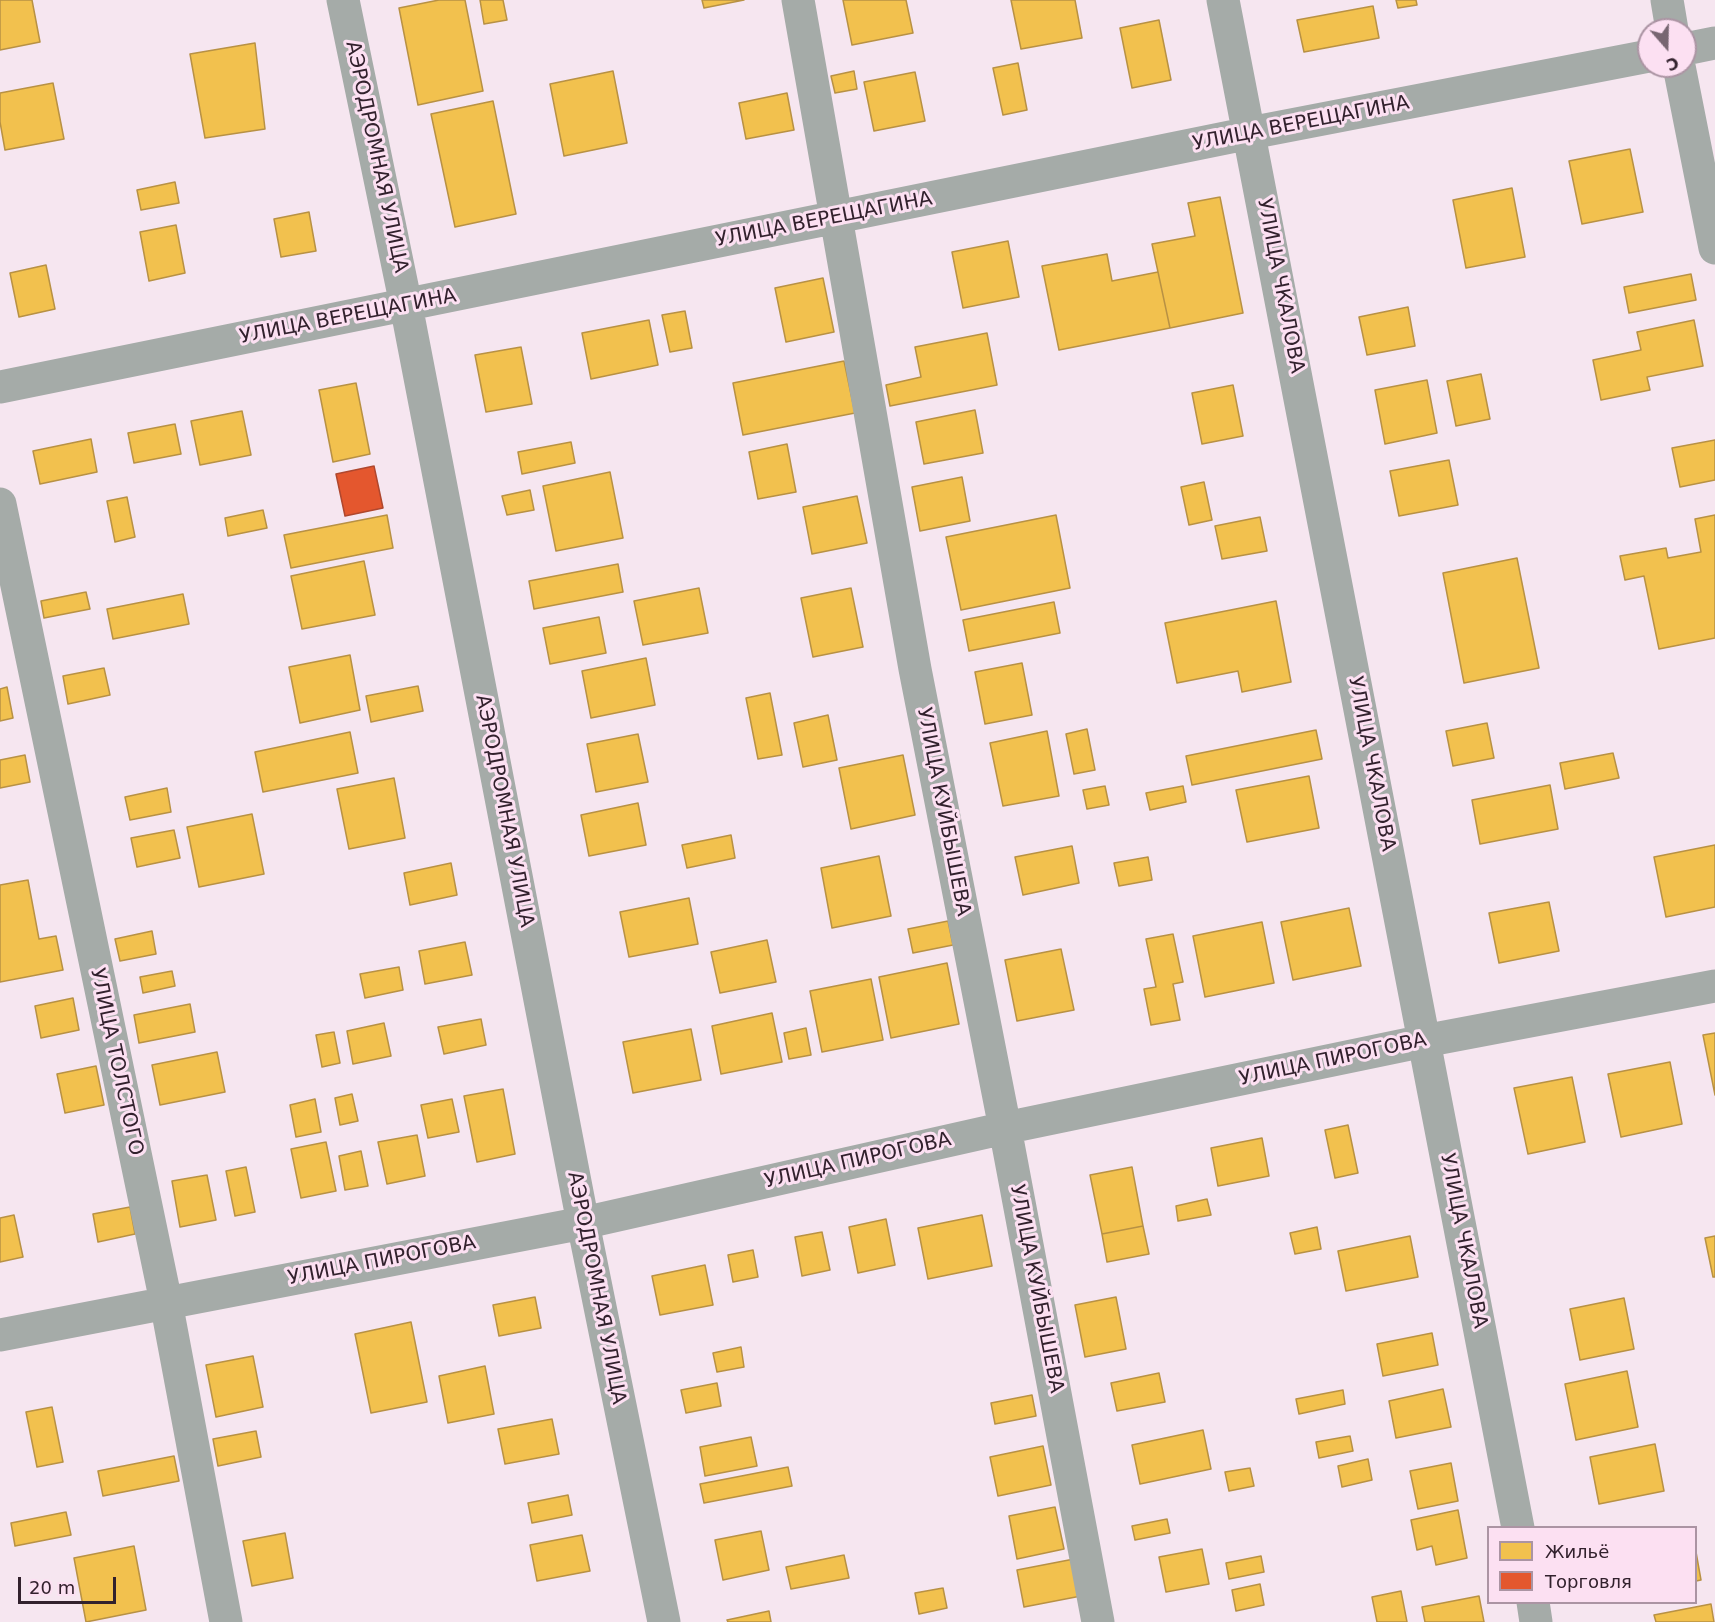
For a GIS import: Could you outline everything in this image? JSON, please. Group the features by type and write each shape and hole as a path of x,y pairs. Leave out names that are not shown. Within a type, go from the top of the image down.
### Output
{"street":[{"name":"АЭРОДРОМНАЯ УЛИЦА","path":"343,0 406,305 583,1223 664,1622"},
{"name":"УЛИЦА КУЙБЫШЕВА","path":"798,0 915,669 1005,1128 1098,1622"},
{"name":"УЛИЦА ЧКАЛОВА","path":"1223,0 1518,1526"},
{"path":"1666,0 1670,18"},
{"path":"1697,47 1715,43"},
{"name":"УЛИЦА ВЕРЕЩАГИНА","path":"0,387 1250,134 1637,58"},
{"path":"1682,78 1715,248"},
{"name":"УЛИЦА ТОЛСТОГО","path":"0,504 166,1302 226,1622"},
{"name":"УЛИЦА ПИРОГОВА","path":"0,1335 583,1223 1005,1128 1424,1041 1715,986"},
{"path":"1533,1604 1536,1622"}],"building: Жильё":[{"path":"0,0 32,0 40,42 0,50"},
{"path":"439,0 465,0 483,91 418,105 399,8"},
{"path":"480,0 503,0 507,20 484,24"},
{"path":"702,0 744,0 704,8"},
{"path":"843,0 906,0 913,33 852,45"},
{"path":"1011,0 1075,0 1082,38 1021,49"},
{"path":"1396,0 1416,0 1417,5 1398,8"},
{"path":"1373,6 1379,38 1304,52 1297,20"},
{"path":"1159,20 1171,80 1132,88 1120,28"},
{"path":"255,43 265,129 205,138 190,54"},
{"path":"1018,63 1027,110 1003,115 993,68"},
{"path":"613,71 627,143 564,156 550,84"},
{"path":"854,71 857,89 835,93 831,76"},
{"path":"915,72 925,121 874,131 864,82"},
{"path":"53,83 64,139 5,150 0,122 0,93"},
{"path":"787,93 794,130 746,139 739,103"},
{"path":"493,101 516,214 455,227 431,114"},
{"path":"1630,149 1643,212 1582,224 1569,161"},
{"path":"175,182 179,203 141,210 137,190"},
{"path":"1512,188 1525,257 1466,268 1453,200"},
{"path":"1220,197 1243,313 1170,328 1152,244 1195,236 1188,203"},
{"path":"309,212 316,251 281,257 274,219"},
{"path":"176,225 185,273 149,281 140,232"},
{"path":"1008,241 1019,297 963,308 952,252"},
{"path":"1107,254 1112,281 1158,272 1170,328 1059,350 1042,266"},
{"path":"46,265 55,309 19,317 10,273"},
{"path":"1691,274 1696,300 1629,313 1624,287"},
{"path":"823,278 834,332 786,342 775,288"},
{"path":"1408,307 1415,346 1367,355 1359,317"},
{"path":"685,311 692,348 670,352 662,315"},
{"path":"649,320 658,365 591,379 582,333"},
{"path":"1694,320 1703,366 1647,377 1650,390 1601,400 1593,360 1641,350 1637,332"},
{"path":"987,333 997,385 890,406 886,385 921,377 915,347"},
{"path":"521,347 532,404 486,412 475,355"},
{"path":"844,361 855,413 743,435 733,383"},
{"path":"1481,374 1490,419 1456,426 1447,381"},
{"path":"1427,380 1437,433 1385,444 1375,390"},
{"path":"356,383 370,454 333,462 319,390"},
{"path":"1233,385 1243,436 1202,444 1192,393"},
{"path":"975,410 983,453 924,464 916,422"},
{"path":"242,411 251,455 200,465 191,421"},
{"path":"175,424 181,454 134,463 128,433"},
{"path":"91,439 97,472 40,484 33,451"},
{"path":"1715,440 1715,480 1680,487 1672,448"},
{"path":"571,442 575,463 522,474 518,452"},
{"path":"787,444 796,492 758,499 749,452"},
{"path":"1449,460 1458,505 1399,516 1390,471"},
{"path":"610,472 623,538 556,551 543,486"},
{"path":"962,477 970,521 920,531 912,487"},
{"path":"1204,482 1212,520 1189,525 1181,487"},
{"path":"530,490 534,510 507,515 502,496"},
{"path":"857,496 867,543 812,554 803,507"},
{"path":"127,497 135,537 115,542 107,501"},
{"path":"263,510 267,528 228,536 225,518"},
{"path":"387,515 393,548 291,568 284,535"},
{"path":"1056,515 1070,588 961,610 946,537"},
{"path":"1715,515 1715,638 1659,649 1644,576 1625,580 1620,556 1666,548 1668,558 1701,552 1695,519"},
{"path":"1260,517 1267,551 1222,559 1215,526"},
{"path":"1517,558 1539,668 1464,683 1443,573"},
{"path":"364,561 375,615 302,629 291,576"},
{"path":"618,564 623,592 534,609 529,581"},
{"path":"699,588 708,633 643,645 634,601"},
{"path":"851,588 863,647 813,657 801,598"},
{"path":"86,592 90,609 44,618 41,601"},
{"path":"183,594 189,624 113,639 107,609"},
{"path":"1276,601 1291,682 1242,692 1238,671 1177,683 1165,623"},
{"path":"1054,602 1060,633 969,651 963,620"},
{"path":"599,617 606,653 550,664 543,628"},
{"path":"350,655 360,710 300,723 289,667"},
{"path":"646,658 655,705 591,718 582,671"},
{"path":"1022,663 1032,715 985,724 975,672"},
{"path":"104,668 110,695 68,704 63,676"},
{"path":"418,686 423,711 371,722 366,696"},
{"path":"7,687 13,718 0,721 0,689"},
{"path":"770,693 782,755 758,759 746,698"},
{"path":"828,715 837,760 803,767 794,723"},
{"path":"1487,723 1494,758 1453,766 1446,731"},
{"path":"1087,729 1095,770 1074,774 1066,734"},
{"path":"1316,730 1322,759 1192,785 1186,756"},
{"path":"1047,731 1059,796 1003,806 990,743"},
{"path":"350,732 358,773 263,792 255,752"},
{"path":"638,734 648,782 596,792 587,744"},
{"path":"1613,753 1619,778 1565,789 1560,763"},
{"path":"25,755 30,782 0,788 0,760"},
{"path":"903,755 915,815 851,829 839,768"},
{"path":"1309,776 1319,828 1247,842 1236,790"},
{"path":"394,778 405,838 349,849 337,789"},
{"path":"1550,785 1558,829 1480,844 1472,800"},
{"path":"1105,786 1109,805 1087,809 1083,790"},
{"path":"1183,786 1186,802 1150,810 1146,793"},
{"path":"167,788 171,812 130,820 125,797"},
{"path":"638,803 646,845 589,856 581,815"},
{"path":"252,814 264,874 199,887 187,827"},
{"path":"174,830 180,858 137,867 131,838"},
{"path":"731,835 735,858 687,868 682,845"},
{"path":"1715,845 1715,907 1666,917 1654,857"},
{"path":"1072,846 1079,883 1023,895 1015,857"},
{"path":"879,856 891,916 832,928 821,868"},
{"path":"1148,857 1152,880 1119,886 1114,863"},
{"path":"451,863 457,895 410,905 404,873"},
{"path":"28,880 39,939 56,936 63,970 0,982 0,885"},
{"path":"689,898 698,944 629,957 620,912"},
{"path":"1549,902 1559,951 1499,963 1489,913"},
{"path":"1349,908 1361,966 1293,980 1281,922"},
{"path":"948,921 953,945 913,953 908,929"},
{"path":"1262,922 1274,983 1205,997 1193,936"},
{"path":"152,931 156,954 120,961 115,939"},
{"path":"1173,934 1183,982 1173,984 1180,1020 1151,1025 1144,989 1156,987 1146,939"},
{"path":"767,940 776,982 720,993 711,952"},
{"path":"465,942 472,975 425,984 419,951"},
{"path":"1061,949 1074,1010 1017,1021 1005,960"},
{"path":"947,963 959,1024 891,1038 879,977"},
{"path":"399,967 403,990 365,998 360,974"},
{"path":"172,971 175,986 143,993 140,977"},
{"path":"871,979 883,1040 822,1052 810,991"},
{"path":"73,998 79,1030 41,1038 35,1006"},
{"path":"190,1004 195,1032 139,1043 134,1015"},
{"path":"772,1013 782,1062 721,1074 712,1026"},
{"path":"481,1019 486,1045 444,1054 438,1027"},
{"path":"384,1023 391,1056 353,1064 347,1031"},
{"path":"806,1028 811,1055 789,1059 784,1033"},
{"path":"691,1029 701,1080 633,1093 623,1042"},
{"path":"334,1032 340,1063 322,1067 316,1035"},
{"path":"1715,1033 1715,1095 1703,1035"},
{"path":"217,1052 225,1092 160,1105 152,1065"},
{"path":"1670,1062 1682,1124 1621,1137 1608,1074"},
{"path":"96,1066 104,1105 65,1113 57,1074"},
{"path":"1572,1077 1585,1142 1528,1154 1514,1088"},
{"path":"503,1089 515,1154 477,1162 464,1096"},
{"path":"352,1094 358,1121 340,1125 335,1098"},
{"path":"315,1099 321,1132 296,1137 290,1105"},
{"path":"452,1099 459,1132 428,1138 421,1105"},
{"path":"1348,1125 1358,1173 1335,1178 1325,1130"},
{"path":"417,1135 425,1176 387,1184 378,1142"},
{"path":"1262,1138 1269,1176 1218,1186 1211,1148"},
{"path":"326,1142 336,1191 301,1198 291,1149"},
{"path":"361,1151 368,1186 345,1190 339,1156"},
{"path":"246,1167 255,1212 235,1216 226,1171"},
{"path":"1132,1167 1143,1226 1102,1234 1090,1175"},
{"path":"207,1175 216,1220 180,1227 172,1181"},
{"path":"1207,1199 1211,1215 1178,1221 1176,1206"},
{"path":"130,1207 135,1234 98,1242 93,1214"},
{"path":"14,1215 23,1257 0,1262 0,1218"},
{"path":"982,1215 992,1266 928,1279 918,1228"},
{"path":"886,1219 895,1265 858,1273 849,1227"},
{"path":"1143,1226 1149,1254 1107,1262 1102,1234"},
{"path":"1317,1227 1321,1249 1295,1254 1290,1233"},
{"path":"822,1232 830,1270 802,1276 795,1237"},
{"path":"1410,1236 1418,1277 1346,1291 1338,1251"},
{"path":"1715,1236 1715,1277 1713,1277 1705,1238"},
{"path":"753,1250 758,1277 733,1282 728,1255"},
{"path":"705,1265 713,1305 660,1315 652,1276"},
{"path":"535,1297 541,1328 499,1336 493,1305"},
{"path":"1116,1297 1126,1349 1085,1357 1075,1305"},
{"path":"1624,1298 1634,1349 1580,1360 1570,1309"},
{"path":"411,1322 427,1402 371,1413 355,1334"},
{"path":"1432,1333 1438,1365 1383,1376 1377,1344"},
{"path":"741,1347 744,1367 717,1372 713,1353"},
{"path":"253,1356 263,1407 216,1417 206,1365"},
{"path":"485,1366 494,1414 448,1423 439,1376"},
{"path":"1627,1371 1638,1427 1576,1440 1565,1384"},
{"path":"1159,1373 1165,1402 1117,1411 1111,1383"},
{"path":"717,1383 721,1406 686,1413 681,1390"},
{"path":"1443,1389 1451,1427 1396,1438 1389,1401"},
{"path":"1343,1390 1345,1404 1299,1414 1296,1399"},
{"path":"1032,1395 1036,1416 995,1424 991,1403"},
{"path":"52,1407 63,1462 37,1467 26,1412"},
{"path":"552,1419 559,1454 505,1464 498,1429"},
{"path":"1203,1430 1211,1469 1140,1484 1132,1445"},
{"path":"256,1431 261,1457 218,1466 213,1439"},
{"path":"1350,1436 1353,1451 1319,1458 1316,1442"},
{"path":"751,1437 757,1466 705,1476 700,1447"},
{"path":"1655,1444 1664,1491 1599,1504 1590,1457"},
{"path":"1043,1446 1051,1485 998,1496 990,1457"},
{"path":"174,1456 179,1481 103,1496 98,1471"},
{"path":"1368,1459 1372,1480 1342,1487 1338,1466"},
{"path":"1451,1463 1458,1501 1418,1509 1410,1471"},
{"path":"788,1467 792,1486 704,1503 700,1484"},
{"path":"1250,1468 1254,1486 1229,1491 1225,1472"},
{"path":"568,1495 572,1515 532,1523 528,1503"},
{"path":"1055,1507 1064,1549 1017,1559 1009,1516"},
{"path":"1458,1510 1467,1558 1436,1565 1432,1546 1417,1550 1411,1520"},
{"path":"66,1512 71,1535 15,1546 11,1523"},
{"path":"1167,1519 1170,1533 1135,1540 1132,1526"},
{"path":"761,1531 769,1570 723,1580 715,1540"},
{"path":"285,1533 293,1578 252,1586 243,1541"},
{"path":"582,1535 590,1571 537,1581 530,1545"},
{"path":"134,1546 146,1610 86,1622 74,1558"},
{"path":"1202,1549 1209,1584 1166,1592 1159,1557"},
{"path":"844,1555 849,1578 791,1589 786,1567"},
{"path":"1261,1556 1264,1572 1229,1579 1226,1563"},
{"path":"1697,1558 1701,1580 1697,1581"},
{"path":"1074,1559 1081,1596 1024,1607 1017,1570"},
{"path":"1260,1584 1264,1605 1236,1611 1232,1590"},
{"path":"943,1588 947,1608 919,1614 915,1593"},
{"path":"1401,1591 1407,1622 1377,1622 1372,1597"},
{"path":"1479,1596 1484,1622 1425,1622 1422,1607"},
{"path":"1711,1604 1714,1622 1656,1622 1654,1615"},
{"path":"769,1611 771,1622 728,1622 727,1620"}],"building: Торговля":[{"path":"374,466 383,508 345,516 336,474"}]}
